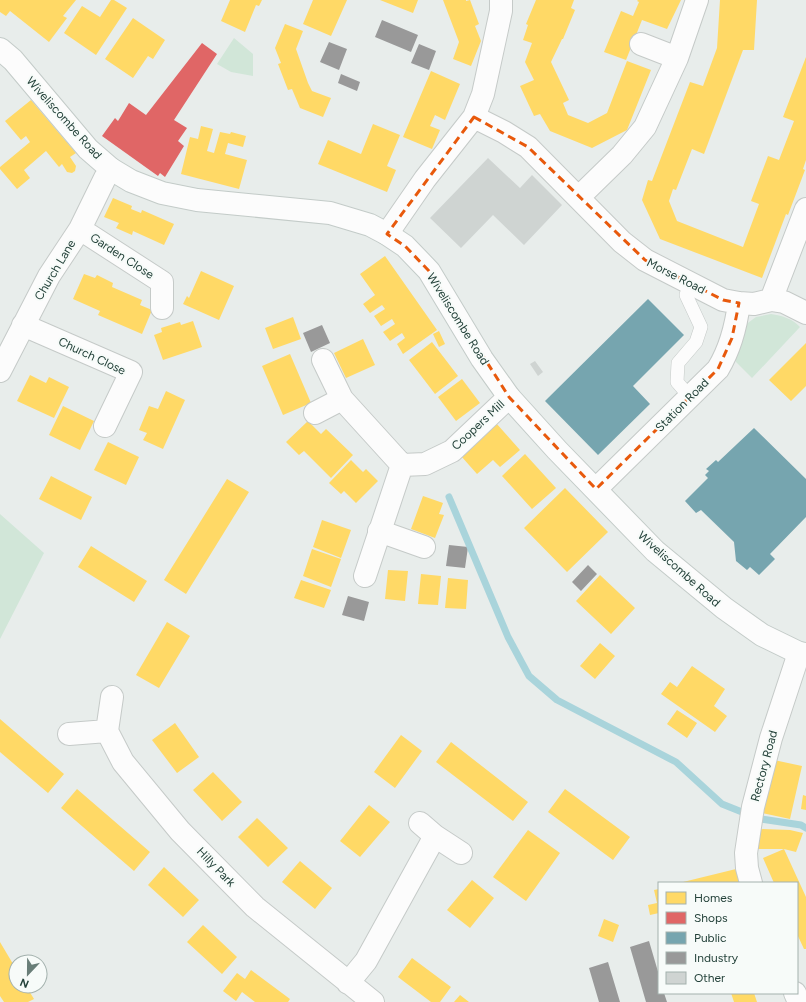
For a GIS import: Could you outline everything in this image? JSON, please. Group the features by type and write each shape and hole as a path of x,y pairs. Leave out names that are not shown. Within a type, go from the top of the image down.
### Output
{"street":[{"path":"387,234 425,179 474,117 483,94 499,19 501,0"},
{"path":"579,197 622,155 645,127 677,58 698,0"},
{"path":"641,44 677,58"},
{"name":"Wiveliscombe Road","path":"0,50 13,60 88,149 111,169 131,181 162,193 197,200 330,214 370,225 405,246 429,271 482,359 509,397 557,450 655,551 724,608 762,635 802,653"},
{"name":"Morse Road","path":"474,117 504,132 528,147 622,242 645,260 723,300 739,304 754,304 771,300"},
{"name":"Church Lane","path":"0,371 49,276 80,229 111,169"},
{"path":"806,209 771,300 784,302 806,313"},
{"name":"Garden Close","path":"80,229 162,282 162,308"},
{"name":"Station Road","path":"596,489 718,369 726,357 732,338 739,304"},
{"name":"Church Close","path":"23,325 131,372 105,426"},
{"path":"323,360 342,399 402,465 365,576"},
{"name":"Coopers Mill","path":"402,465 425,464 452,451 509,397"},
{"path":"315,413 342,399"},
{"path":"379,531 424,547"},
{"name":"Rectory Road","path":"751,882 746,868 746,853 753,806 771,738 802,653"},
{"path":"69,734 107,730 112,697"},
{"name":"Hilly Park","path":"107,730 123,762 180,831 255,908 373,1002"},
{"path":"348,983 366,961 428,829 462,853"}],"lane":[{"path":"690,283 686,295 701,327 696,342 678,364 678,382 690,397"}],"highlighted area":[{"path":"474,117 528,147 645,260 723,300 739,303 732,338 718,369 596,489 509,397 429,271 405,246 387,234"}],"green space":[{"path":"234,38 253,54 253,76 231,72 217,64"},
{"path":"771,314 790,319 800,327 752,378 736,362 735,351 745,325 756,317"},
{"path":"0,514 44,553 0,639"}],"building: Homes":[{"path":"0,0 76,0 63,16 67,18 49,42 10,11 6,16 0,12"},
{"path":"111,0 114,0 127,8 96,55 64,33 82,6 100,17"},
{"path":"230,0 262,0 259,6 256,5 245,32 221,21"},
{"path":"313,0 347,0 331,36 303,24"},
{"path":"380,0 418,0 413,13"},
{"path":"443,0 470,0 479,24 475,26 481,41 471,66 453,59 459,42"},
{"path":"536,0 574,0 571,8 575,10 563,39 551,62 569,100 563,103 568,115 588,123 607,113 627,61 651,70 627,130 592,148 550,131 540,114 534,116 520,86 534,80 525,62 532,43 523,40 528,25 526,24"},
{"path":"681,0 667,29 642,20 626,60 604,52 621,11 633,16 639,2 637,1"},
{"path":"720,0 757,0 754,50 743,50 704,154 692,149 676,190 673,189 669,201 677,221 743,247 759,204 751,201 768,156 779,160 794,121 783,117 806,57 806,160 803,169 805,170 788,215 786,214 762,278 660,239 642,200 648,180 652,181 690,82 703,86 717,48"},
{"path":"133,18 165,40 153,59 148,56 133,78 105,59"},
{"path":"285,24 303,31 296,49 312,91 331,98 323,117 300,108 292,89 288,90 278,64 281,63 275,48"},
{"path":"431,71 460,84 445,120 435,115 430,126 440,130 432,149 403,137"},
{"path":"31,100 76,153 70,157 76,166 75,171 72,173 67,172 62,164 59,167 46,151 24,170 30,178 17,189 0,169 0,167 30,142 26,136 21,140 5,121"},
{"path":"373,124 400,135 387,166 396,170 387,192 318,164 328,140 361,154"},
{"path":"201,126 213,129 207,151 214,153 220,132 230,134 231,132 246,136 243,147 228,143 225,154 247,160 239,189 181,174 190,137 198,139"},
{"path":"113,198 132,206 131,209 141,213 142,210 174,224 164,245 133,231 132,235 116,228 119,223 104,217"},
{"path":"385,256 437,330 403,354 397,344 405,338 402,333 390,341 383,332 395,324 392,319 381,326 374,316 385,309 382,305 370,313 363,304 375,295 360,274"},
{"path":"201,271 234,286 219,320 183,304 187,296 189,298"},
{"path":"84,274 95,278 97,275 113,283 112,287 142,300 140,305 152,310 142,334 98,315 100,311 73,299"},
{"path":"293,317 301,339 273,349 265,328"},
{"path":"193,321 202,347 163,360 154,335 162,332 161,328 180,322 181,325"},
{"path":"439,331 445,344 439,347 433,334"},
{"path":"363,339 375,365 346,378 334,353"},
{"path":"432,342 458,376 435,394 409,360"},
{"path":"806,343 806,386 791,401 769,380"},
{"path":"290,354 311,403 283,415 262,366"},
{"path":"30,375 46,383 49,377 69,387 54,418 17,401"},
{"path":"462,379 480,403 456,421 438,397"},
{"path":"166,391 185,400 163,449 143,440 147,433 139,430 149,406 158,409"},
{"path":"63,406 94,421 80,450 49,435"},
{"path":"308,421 321,434 326,429 353,455 331,478 304,451 299,455 286,442"},
{"path":"496,423 520,450 500,467 493,460 477,474 461,456"},
{"path":"108,442 139,457 126,485 94,470"},
{"path":"525,454 556,488 532,509 502,476"},
{"path":"351,460 363,472 366,469 378,481 356,503 344,491 341,494 329,483"},
{"path":"51,476 92,497 81,520 39,499"},
{"path":"227,479 249,492 186,594 164,580"},
{"path":"565,488 608,532 567,572 524,528"},
{"path":"423,496 443,503 439,514 444,515 435,538 411,529"},
{"path":"322,520 351,530 341,558 313,547"},
{"path":"91,546 147,581 134,602 78,567"},
{"path":"312,549 341,559 331,587 303,576"},
{"path":"388,570 408,571 405,601 385,599"},
{"path":"421,574 441,576 438,605 418,604"},
{"path":"600,575 635,608 611,634 576,601"},
{"path":"448,578 468,580 466,609 445,608"},
{"path":"301,580 331,590 324,608 294,598"},
{"path":"167,622 190,636 159,688 136,675"},
{"path":"600,643 615,656 595,679 580,666"},
{"path":"692,666 725,689 714,706 727,716 715,732 661,694 670,682 677,687"},
{"path":"677,710 697,723 687,738 667,724"},
{"path":"0,719 64,774 48,793 0,752"},
{"path":"175,723 199,757 177,773 152,740"},
{"path":"401,735 422,751 395,788 374,772"},
{"path":"451,742 528,802 513,821 436,762"},
{"path":"774,760 802,766 790,819 762,813"},
{"path":"213,772 242,802 222,821 193,790"},
{"path":"77,789 150,852 134,871 61,808"},
{"path":"565,789 630,837 613,860 548,812"},
{"path":"803,795 806,796 806,810 801,809"},
{"path":"369,805 390,822 360,857 340,841"},
{"path":"257,818 288,848 268,867 238,837"},
{"path":"759,829 790,830 803,833 796,852 784,849 757,849"},
{"path":"528,830 560,853 526,901 493,877"},
{"path":"784,849 806,897 806,949 804,949 798,936 798,882 774,882 763,858"},
{"path":"300,861 332,888 315,909 282,882"},
{"path":"164,867 199,900 183,917 148,885"},
{"path":"736,869 740,882 683,882"},
{"path":"472,880 494,898 470,928 447,910"},
{"path":"658,889 658,913 650,915 648,905 657,903 654,890"},
{"path":"604,919 619,925 613,942 598,936"},
{"path":"203,925 237,957 222,974 187,942"},
{"path":"0,942 8,956 8,994 31,994 34,999 28,1002 4,1002 0,996"},
{"path":"412,958 451,987 440,1002 431,1002 398,977"},
{"path":"251,970 290,999 288,1002 255,1002 242,992 236,1001 223,991 237,973 245,979"},
{"path":"731,994 754,994 757,1002 734,1002"},
{"path":"460,995 469,1002 454,1002"}],"building: Shops":[{"path":"202,43 217,54 174,120 187,128 178,141 184,146 165,177 160,173 158,176 102,136 115,118 118,121 129,103 146,115"}],"building: Public":[{"path":"648,299 684,335 633,386 650,404 598,455 545,401"},
{"path":"754,428 806,479 806,517 770,554 775,559 759,575 750,567 747,570 736,561 734,542 701,510 696,513 685,501 708,478 705,475 709,471 706,469 716,460 718,462"}],"building: Industry":[{"path":"382,20 418,35 411,52 375,37"},
{"path":"329,42 347,49 339,70 320,62"},
{"path":"419,44 436,51 429,70 411,63"},
{"path":"341,74 360,82 357,91 338,83"},
{"path":"322,325 330,343 311,352 303,333"},
{"path":"449,545 468,547 465,568 446,566"},
{"path":"588,565 597,574 581,591 572,582"},
{"path":"348,596 369,602 364,621 342,615"},
{"path":"649,941 658,972 658,994 664,994 667,1002 646,1002 630,947"},
{"path":"608,962 620,1002 599,1002 589,968"}],"building: Other":[{"path":"488,158 520,188 532,175 562,205 524,245 493,215 461,248 430,218"},
{"path":"535,361 543,372 538,376 530,364"}],"waterway":[{"path":"449,497 508,637 529,676 557,700 676,762 722,804 742,812"},
{"path":"761,819 801,825 806,828"}]}
